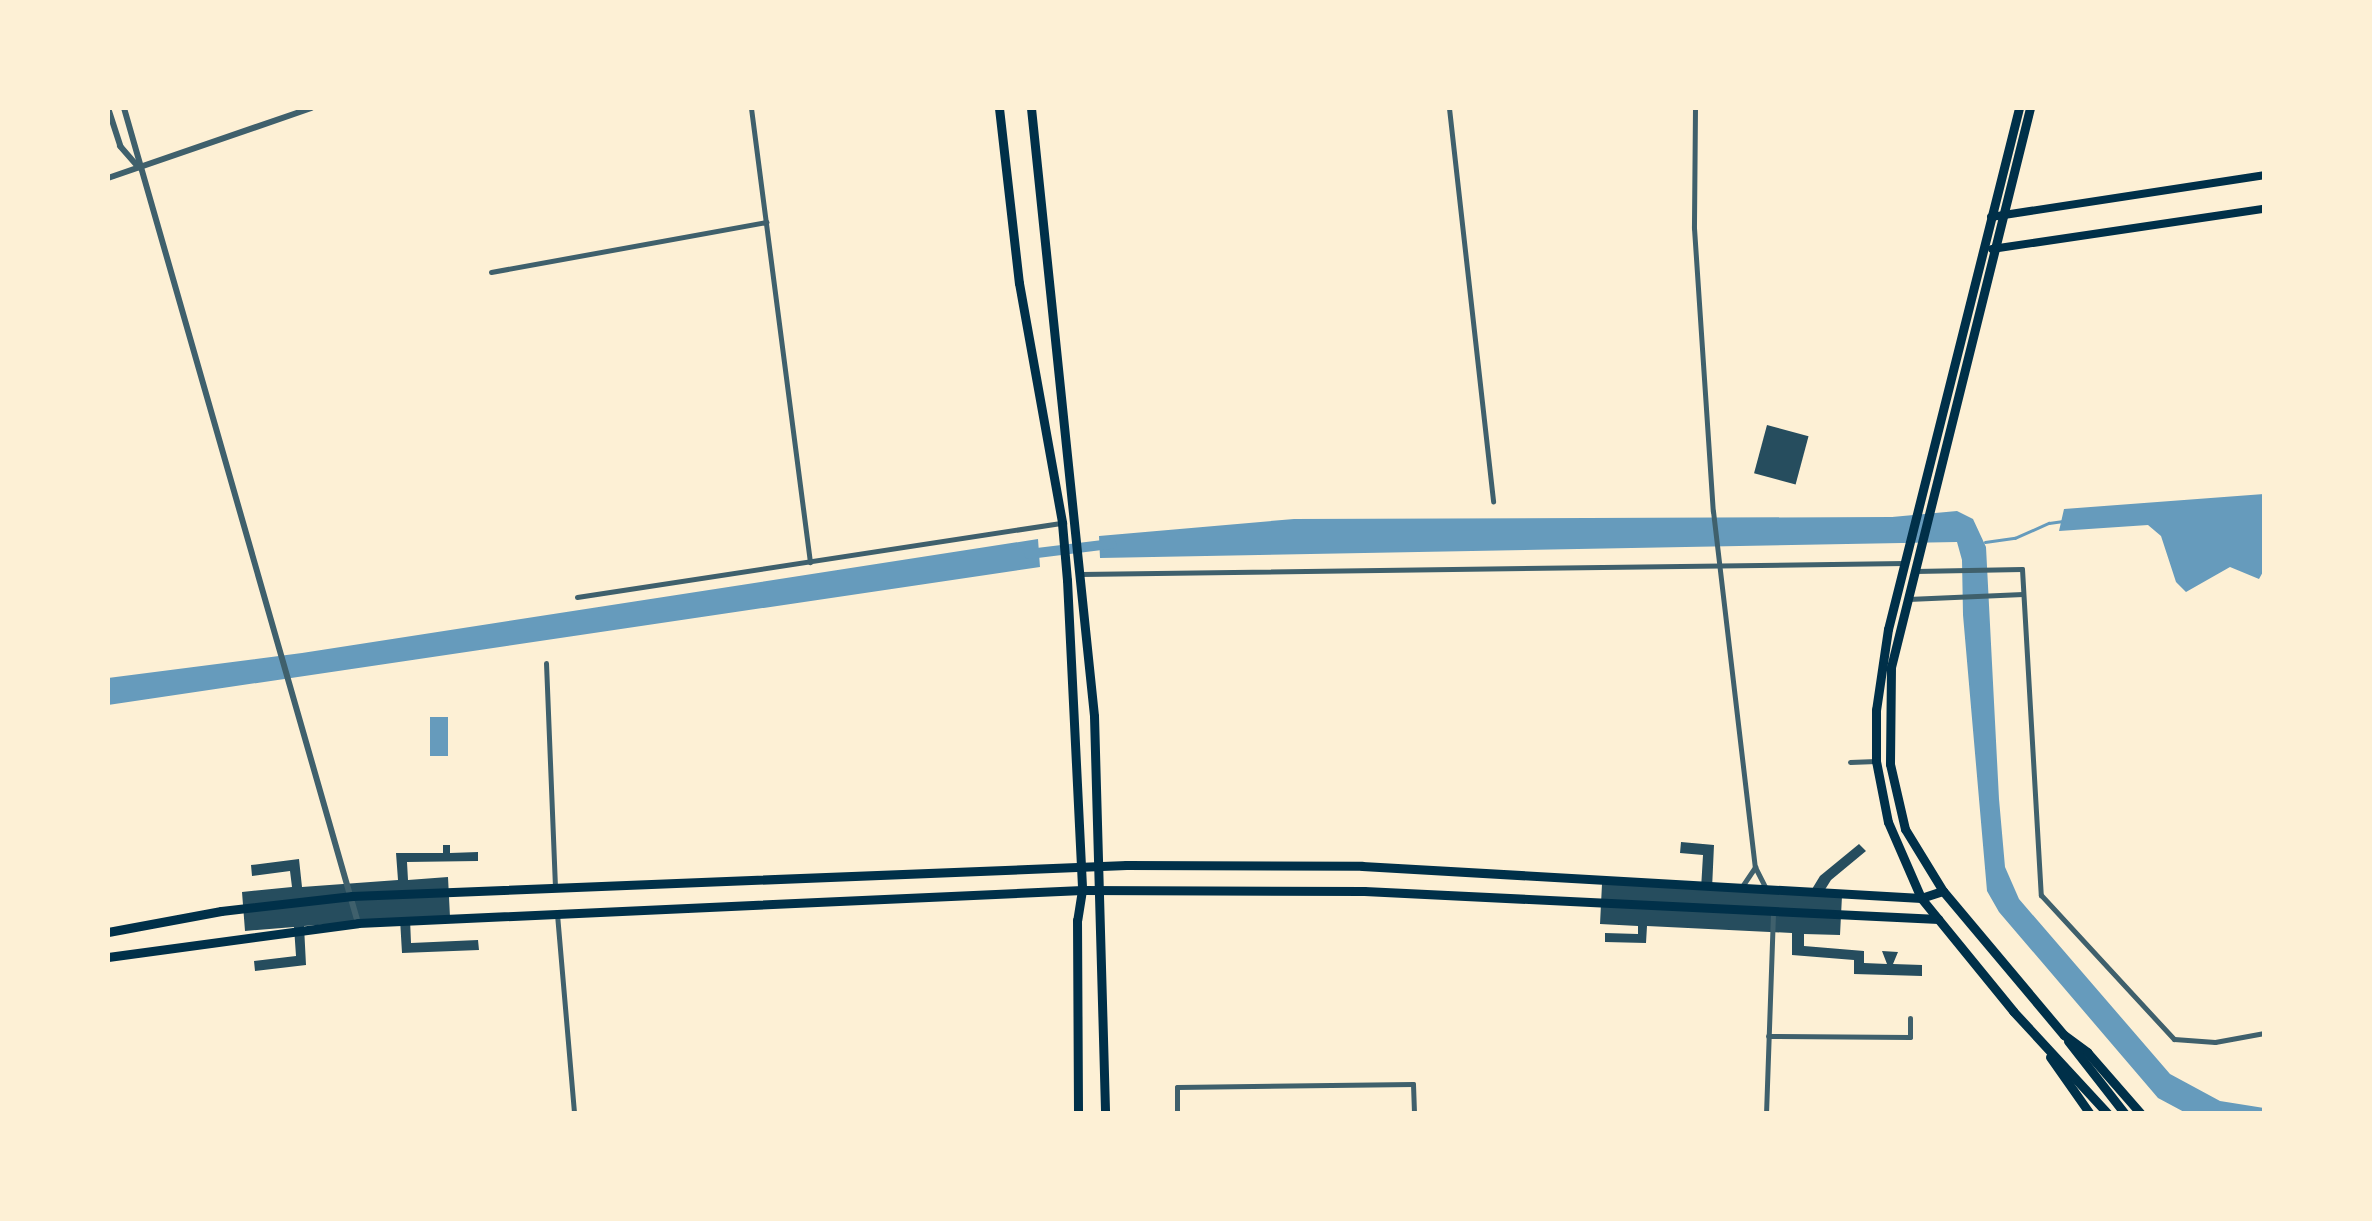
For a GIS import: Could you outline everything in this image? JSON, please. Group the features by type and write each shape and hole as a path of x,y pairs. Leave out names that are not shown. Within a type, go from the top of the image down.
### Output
{"main road":[{"path":"999,108 1019,283 1062,524 1067,580 1082,890 1078,920 1078,1114"},
{"path":"1031,108 1095,730 1104,1114"},
{"path":"2019,108 1991,217 1988,250 1888,692 1890,764 1905,829 1943,892 2064,1035 2124,1114"},
{"path":"2030,108 1909,546 1881,668 1876,761 1888,822 1921,898 2038,1038 2108,1114"},
{"path":"1991,217 2264,175"},
{"path":"1988,250 2264,209"},
{"path":"108,932 221,911 352,896 1081,866 1362,866 1921,898 1943,892"},
{"path":"108,957 358,923 1082,890 1364,891 1938,919"},
{"path":"1938,919 1943,892"},
{"path":"2064,1035 2086,1052 2141,1114"},
{"path":"2038,1038 2090,1114"}],"street":[{"path":"108,108 120,146 139,168"},
{"path":"124,108 358,923"},
{"path":"108,178 311,108"},
{"path":"751,108 810,562"},
{"path":"1449,108 1493,502"},
{"path":"1695,108 1694,228 1713,511 1755,867 1766,889"},
{"path":"491,272 766,222"},
{"path":"578,597 1062,524"},
{"path":"1080,574 1906,563"},
{"path":"1915,571 2022,568 2041,895 2174,1039 2215,1042 2264,1032"},
{"path":"1908,599 2023,594"},
{"path":"546,663 552,719 555,888"},
{"path":"1850,762 1876,761"},
{"path":"1741,888 1755,867"},
{"path":"1766,1114 1773,912"},
{"path":"557,914 574,1114"},
{"path":"1768,1036 1910,1037 1910,1018"},
{"path":"1177,1114 1177,1087 1413,1084 1414,1114"}],"water":[{"path":"2264,494 2264,570 2259,579 2230,567 2186,592 2176,582 2161,536 2148,525 2059,531 2064,509"},
{"path":"1957,511 1973,519 1986,547 2005,867 2019,899 2170,1074 2220,1101 2264,1108 2264,1113 2186,1113 2158,1098 1999,912 1987,891 1963,615 1962,560 1957,542 1100,558 1099,536 1294,519 1892,517"},
{"path":"1038,539 1040,567 108,705 108,678 302,653"},
{"path":"430,717 448,717 448,756 430,756"}],"building":[{"path":"1767,425 1809,436 1796,484 1754,473"},
{"path":"1681,842 1714,845 1712,889 1809,894 1820,876 1859,844 1866,851 1831,880 1821,896 1842,896 1840,935 1804,934 1804,946 1864,951 1864,963 1887,964 1882,951 1898,952 1893,964 1922,965 1922,976 1854,974 1854,960 1792,955 1792,933 1647,926 1646,943 1605,942 1605,933 1638,934 1638,926 1600,924 1602,884 1701,889 1703,855 1680,853"},
{"path":"443,845 450,845 450,853 478,852 478,861 407,862 408,880 448,877 450,917 410,919 411,943 478,940 479,950 402,953 400,919 304,926 306,965 255,971 254,961 296,956 294,927 245,931 242,892 292,887 290,871 252,876 251,865 299,859 302,887 398,880 396,853 443,853"}],"waterway":[{"path":"1985,542 2015,538 2063,521"},
{"path":"1029,554 1111,544"}]}
